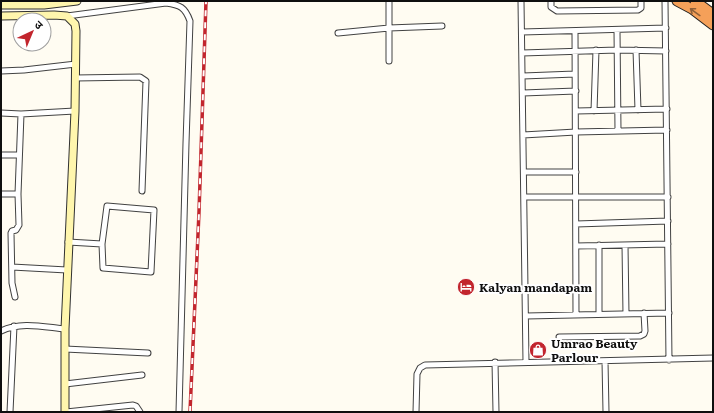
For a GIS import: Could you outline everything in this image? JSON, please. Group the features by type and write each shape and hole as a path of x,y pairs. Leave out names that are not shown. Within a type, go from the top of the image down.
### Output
{"highway":[{"path":"677,1 692,9 713,25"},
{"path":"695,1 713,14"}],"street":[{"path":"1,5 44,4 77,1"},
{"path":"389,1 389,61"},
{"path":"521,1 526,362"},
{"path":"551,1 552,6 557,11 638,10 641,8 641,1"},
{"path":"665,1 669,360"},
{"path":"1,16 67,16 166,3 175,4 187,13 190,21 179,412"},
{"path":"67,16 75,24 76,78 65,329 66,412 105,410 133,405 136,406 140,412"},
{"path":"338,33 389,28 442,26"},
{"path":"522,32 666,28"},
{"path":"617,30 618,131"},
{"path":"575,31 576,315"},
{"path":"522,53 596,50 666,51"},
{"path":"594,110 596,50"},
{"path":"636,50 638,110"},
{"path":"1,71 76,64"},
{"path":"523,76 575,74"},
{"path":"76,78 140,77 146,81 142,191"},
{"path":"523,93 576,91"},
{"path":"576,111 667,109"},
{"path":"1,113 21,114 75,111"},
{"path":"15,297 12,284 10,233 16,230 19,225 18,194 21,114"},
{"path":"523,135 667,130"},
{"path":"1,155 19,155"},
{"path":"524,172 576,172"},
{"path":"1,194 18,194"},
{"path":"524,197 668,197"},
{"path":"108,206 154,210 151,272 103,268 102,244 108,206"},
{"path":"576,224 668,221"},
{"path":"68,242 102,244"},
{"path":"576,246 668,244"},
{"path":"599,245 599,314"},
{"path":"625,245 626,314"},
{"path":"12,267 67,270"},
{"path":"559,337 640,336 644,334 645,331 644,313"},
{"path":"526,316 669,313"},
{"path":"1,331 20,325 65,329"},
{"path":"10,412 14,326"},
{"path":"65,349 148,352"},
{"path":"416,412 417,374 420,368 428,364 713,358"},
{"path":"605,361 606,412"},
{"path":"495,362 496,412"},
{"path":"65,384 142,376"}],"railway":[{"path":"190,412 199,212 206,1"}],"place":[{"name":"Kalyan mandapam","path":"466,287"},
{"name":"Umrao Beauty Parlour","path":"538,350"}]}
